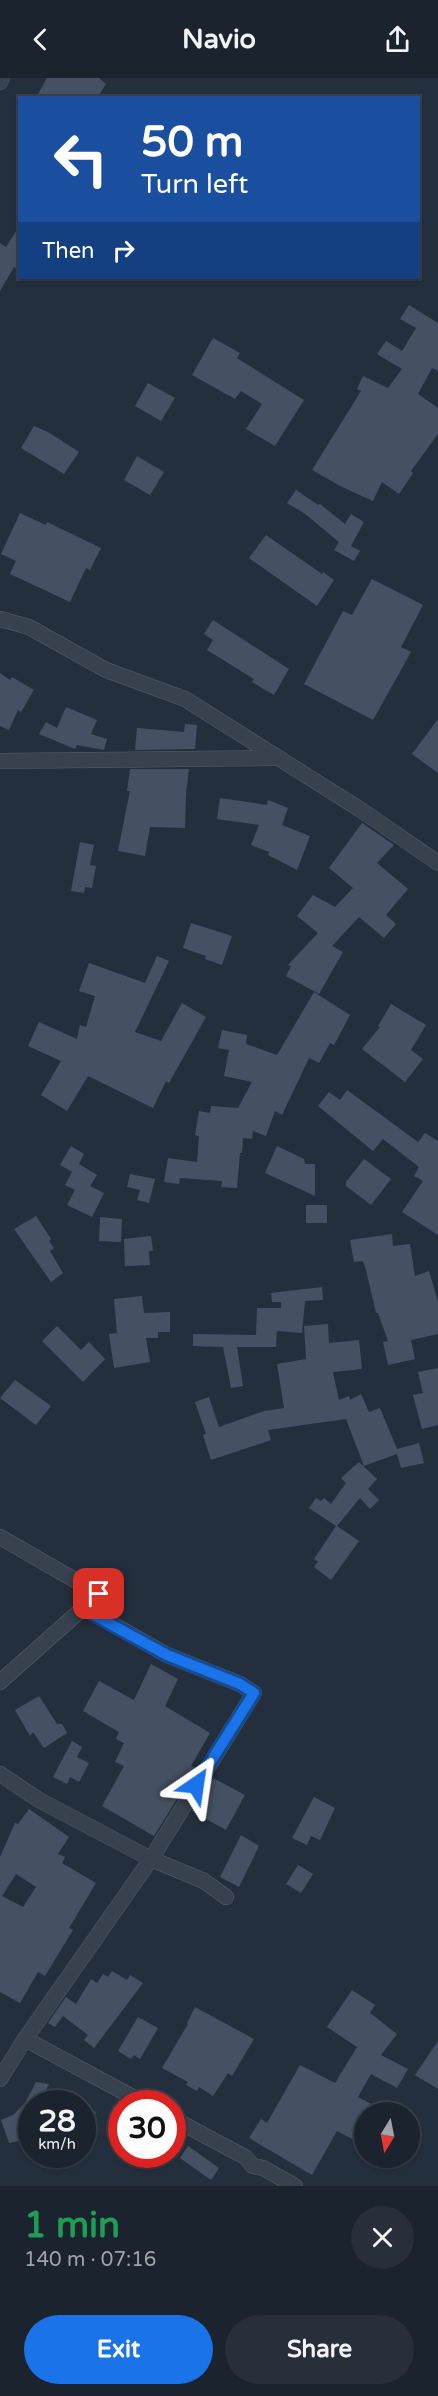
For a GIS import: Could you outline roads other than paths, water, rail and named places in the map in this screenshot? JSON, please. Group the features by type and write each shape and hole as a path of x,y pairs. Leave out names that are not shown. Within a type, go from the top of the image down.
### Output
{"street":[{"path":"0,619 29,627 106,670 185,699 361,810 438,863"},
{"path":"0,760 278,758"},
{"path":"0,1537 99,1594 0,1682"},
{"path":"0,2079 25,2039 151,1859 254,1693 240,1684 167,1655 84,1608"},
{"path":"0,1774 39,1800 151,1859 204,1881 226,1897"},
{"path":"25,2039 120,2090"},
{"path":"186,2125 245,2157 253,2166 263,2168 295,2186"}]}
